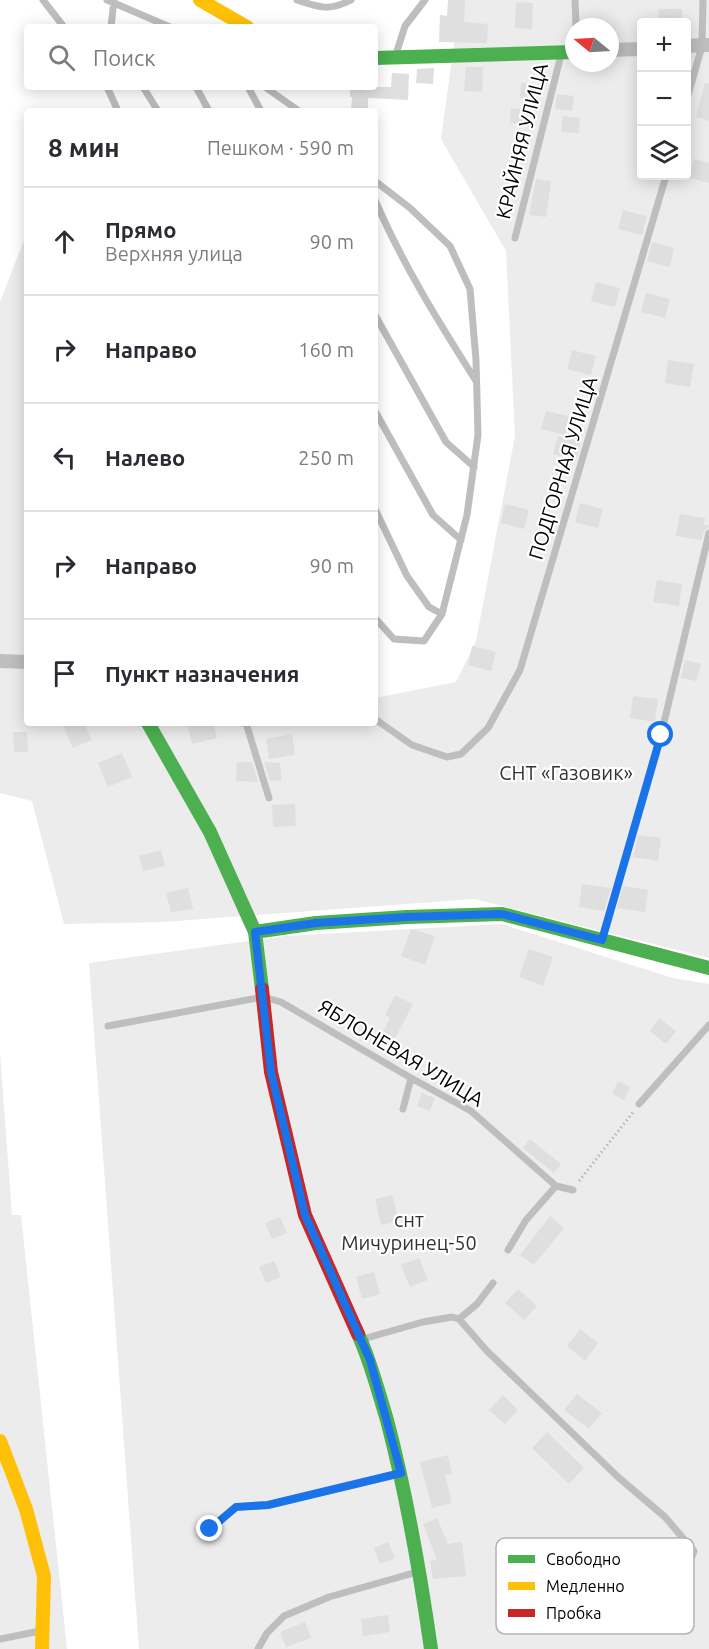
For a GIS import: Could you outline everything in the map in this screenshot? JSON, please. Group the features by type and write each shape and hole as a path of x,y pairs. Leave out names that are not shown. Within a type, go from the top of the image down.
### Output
{"street":[{"path":"200,0 242,24"},
{"path":"691,46 706,45"},
{"path":"619,50 637,49"},
{"path":"378,58 565,52"},
{"path":"0,661 24,662"},
{"path":"150,726 210,832 255,932 271,1072 305,1215 370,1360 401,1473 420,1572 431,1649"},
{"path":"255,932 316,923 502,914 709,968"},
{"path":"0,1441 26,1509 44,1576 42,1649"}],"lane":[{"path":"43,0 62,24"},
{"path":"297,0 326,3 336,8 351,0"},
{"path":"395,56 405,26 425,0"},
{"path":"575,0 576,18"},
{"path":"691,90 706,45 703,0"},
{"path":"111,24 111,1 163,24"},
{"name":"КРАЙНЯЯ УЛИЦА","path":"515,238 565,63"},
{"path":"108,90 117,108"},
{"path":"145,90 156,108"},
{"path":"198,90 207,108"},
{"path":"250,90 259,108"},
{"path":"269,90 295,108"},
{"name":"ПОДГОРНАЯ УЛИЦА","path":"378,721 412,745 447,757 461,754 489,728 520,670 665,180"},
{"path":"378,183 410,208 450,246 470,289 478,435 467,515 442,614 424,641 394,639 378,621"},
{"path":"378,207 394,246 438,322 476,381"},
{"path":"378,320 446,442 474,467"},
{"path":"378,416 433,514 461,540"},
{"path":"378,515 407,576 429,607 442,614"},
{"path":"602,940 661,735 709,533"},
{"path":"247,726 269,798"},
{"path":"108,1026 263,997"},
{"name":"ЯБЛОНЕВАЯ УЛИЦА","path":"263,997 281,1002 471,1111 556,1186 573,1190"},
{"path":"639,1104 709,1025"},
{"path":"403,1109 411,1078"},
{"path":"508,1250 526,1220 556,1186"},
{"path":"459,1319 477,1304 493,1283"},
{"path":"360,1340 423,1322 452,1317 459,1319 487,1351 618,1477 665,1517 683,1538"},
{"path":"210,1529 236,1507 268,1505 401,1473"},
{"path":"258,1649 267,1633 284,1616 328,1597 420,1572"},
{"path":"0,1639 43,1631"}],"path":[{"path":"573,1190 639,1104"}],"green space":[{"name":"СНТ «Газовик»","path":"460,0 709,0 709,958 474,899 163,922 64,924 32,801 0,793 0,302 24,240 24,726 378,726 378,697 456,682 476,641 515,436 506,251 441,139"},
{"name":"снт Мичуринец-50","path":"502,924 673,978 709,984 709,1649 139,1649 89,963 285,936"},
{"path":"0,1053 12,1215 21,1215 67,1649 0,1649"}],"building":[{"path":"448,0 465,0 464,22 488,24 487,43 439,42 440,15 447,16"},
{"path":"516,2 533,3 532,29 515,28"},
{"path":"659,9 682,9 682,18 658,18"},
{"path":"466,67 483,67 482,92 464,91"},
{"path":"434,68 433,84 416,83 417,69"},
{"path":"392,73 409,74 408,100 368,98 368,108 351,108 350,90 378,90 378,87 391,87"},
{"path":"521,83 539,85 537,100 520,98"},
{"path":"705,83 709,83 709,121 696,117"},
{"path":"557,94 574,96 572,111 555,109"},
{"path":"511,108 529,110 527,125 510,123"},
{"path":"563,116 580,118 579,133 561,132"},
{"path":"694,159 709,163 709,183 691,178"},
{"path":"536,179 551,181 546,217 529,215"},
{"path":"623,210 647,216 642,235 618,229"},
{"path":"652,242 674,248 670,267 647,261"},
{"path":"596,282 620,288 615,307 591,301"},
{"path":"646,293 670,299 665,318 641,312"},
{"path":"572,350 596,356 591,375 567,369"},
{"path":"668,360 694,364 690,387 665,383"},
{"path":"546,411 569,416 565,435 541,429"},
{"path":"558,436 581,441 576,460 553,454"},
{"path":"580,503 603,509 598,528 575,522"},
{"path":"505,504 529,510 524,529 501,523"},
{"path":"680,514 705,518 704,525 709,525 709,527 705,530 701,540 676,536"},
{"path":"657,580 682,584 679,606 653,602"},
{"path":"472,646 496,652 491,671 468,665"},
{"path":"685,660 701,664 696,681 681,678"},
{"path":"633,696 658,699 655,722 630,718"},
{"path":"63,726 85,726 92,740 73,748"},
{"path":"188,726 214,726 217,738 192,744"},
{"path":"13,732 27,732 28,752 14,752"},
{"path":"292,734 295,755 269,759 266,739"},
{"path":"122,753 132,777 108,787 98,763"},
{"path":"237,762 252,762 258,782 236,781"},
{"path":"264,762 280,763 282,780 270,781"},
{"path":"295,804 296,826 273,827 272,805"},
{"path":"638,835 661,838 658,861 633,857"},
{"path":"161,850 165,866 143,871 139,856"},
{"path":"582,884 611,888 604,911 579,907"},
{"path":"623,886 648,890 645,912 617,908"},
{"path":"188,888 193,909 171,912 166,893"},
{"path":"411,929 435,936 425,965 401,956"},
{"path":"529,949 553,957 543,986 519,977"},
{"path":"395,995 413,1004 390,1048 378,1042 390,1018 385,1015"},
{"path":"659,1018 676,1031 666,1044 650,1031"},
{"path":"618,1081 630,1087 624,1100 612,1094"},
{"path":"422,1093 435,1098 430,1111 417,1106"},
{"path":"530,1139 561,1164 554,1173 523,1148"},
{"path":"392,1195 399,1221 381,1225 375,1199"},
{"path":"550,1216 564,1228 534,1265 520,1255"},
{"path":"280,1217 287,1233 272,1239 265,1223"},
{"path":"419,1258 428,1280 410,1287 401,1265"},
{"path":"274,1261 281,1277 266,1283 259,1267"},
{"path":"374,1272 380,1294 362,1299 356,1277"},
{"path":"518,1289 537,1306 524,1320 505,1303"},
{"path":"580,1329 598,1343 585,1361 567,1346"},
{"path":"577,1394 602,1413 589,1429 564,1410"},
{"path":"503,1395 518,1410 505,1424 489,1410"},
{"path":"547,1432 584,1468 569,1484 532,1448"},
{"path":"448,1455 452,1474 445,1475 452,1503 432,1508 420,1462"},
{"path":"437,1518 448,1544 462,1542 466,1576 433,1579 430,1561 437,1560 423,1524"},
{"path":"388,1542 395,1558 380,1564 374,1548"},
{"path":"388,1615 390,1632 363,1636 361,1619"},
{"path":"305,1622 311,1638 286,1647 280,1632"}],"traffic: fast":[{"path":"378,58 565,52"},
{"path":"150,726 210,832 255,932 262,989"},
{"path":"255,932 316,923 502,914 709,968"},
{"path":"358,1334 367,1355 387,1420 401,1477 431,1649"}],"traffic: slow":[{"path":"200,0 242,24"},
{"path":"0,1441 26,1509 44,1576 42,1649"}],"traffic: jam":[{"path":"262,989 271,1072 305,1215 358,1334"}],"route":[{"path":"210,1529 236,1507 268,1505 401,1473 370,1360 305,1215 271,1072 255,932 316,923 502,914 602,940 661,735"}]}
